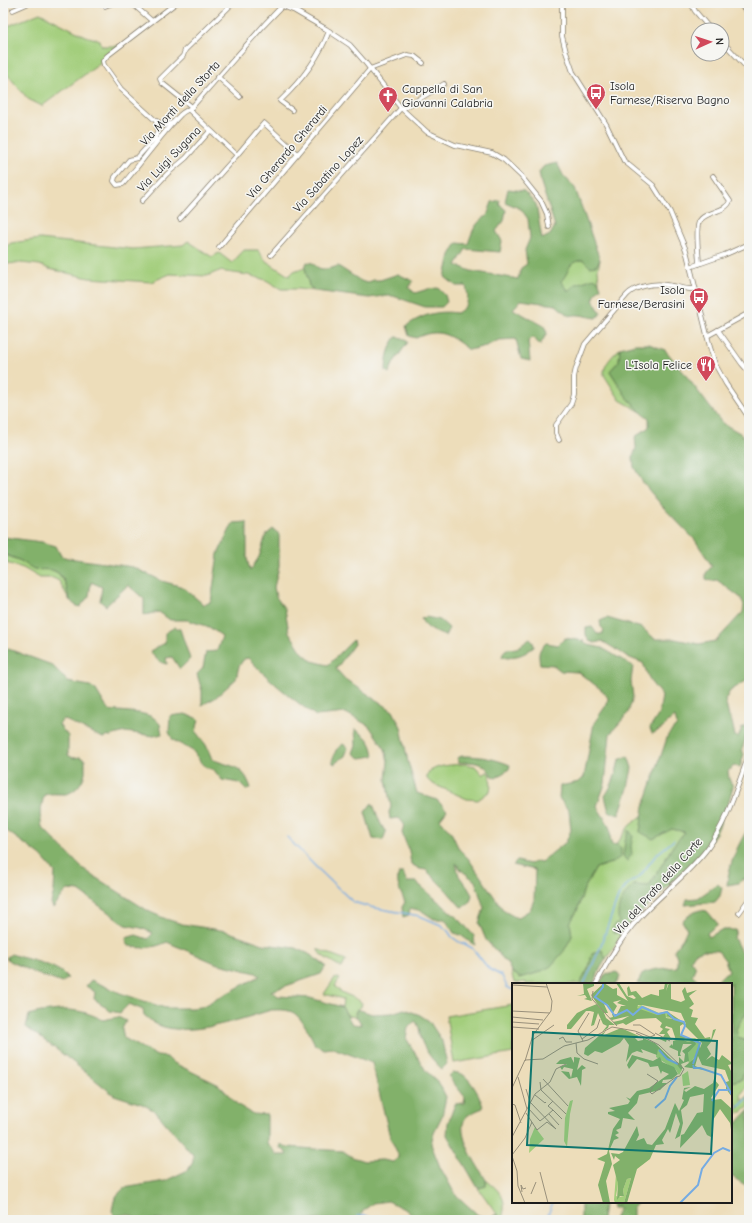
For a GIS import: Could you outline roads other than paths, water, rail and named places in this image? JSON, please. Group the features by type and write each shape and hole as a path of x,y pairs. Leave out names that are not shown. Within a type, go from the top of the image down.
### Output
{"street":[{"path":"12,10 29,3"},
{"path":"97,3 105,6 113,3"},
{"path":"130,3 152,21"},
{"path":"173,123 165,125 156,121 121,89 103,62 107,56 176,3"},
{"path":"233,3 185,50 183,56 160,79 162,83 191,108 210,131 236,156"},
{"path":"275,3 283,4 350,45 401,108 426,132 455,145 489,152 500,157 521,176 541,201 547,214 548,227"},
{"path":"562,3 562,36 573,72 606,124 624,161 649,181 662,198 677,227 690,267 712,356 719,371 749,418"},
{"path":"691,3 695,11 704,22"},
{"path":"737,3 749,12"},
{"name":"Via Monti della Storta","path":"156,121 158,130 155,138 137,158 130,160 116,176 114,181 116,185 123,184 144,156 173,123 183,112 191,108 283,4"},
{"path":"292,110 280,101 314,62 329,31"},
{"path":"730,50 749,70"},
{"path":"370,69 407,55 414,56 423,63"},
{"name":"Via Gherardo Gherardi","path":"219,247 370,69"},
{"path":"218,77 240,97"},
{"path":"401,108 406,107 444,84"},
{"name":"Via Sabatino Lopez","path":"271,254 401,108"},
{"path":"180,219 264,123 298,154"},
{"name":"Via Luigi Sugana","path":"142,201 167,174 186,158 210,131"},
{"path":"699,264 697,228 699,222 727,206 730,201 713,176"},
{"path":"690,267 728,254 749,244"},
{"path":"559,440 556,434 556,425 573,398 575,373 585,344 630,291 641,286 663,284 682,289 695,289"},
{"path":"707,336 748,315"},
{"path":"718,330 749,372"},
{"name":"Via del Prato della Corte","path":"597,983 614,952 630,928 700,858 711,843 730,805 749,755"},
{"path":"739,913 749,899"}],"waterway":[{"path":"287,837 353,902 370,907 420,916 441,925 452,937 472,948 489,969 502,976 507,987 512,990"},
{"path":"584,983 600,948 618,897 628,884 640,876 656,855 674,840"},
{"path":"732,1110 741,1105 749,1097"},
{"path":"546,1220 553,1203"},
{"path":"357,1216 367,1216 376,1220"}],"place":[{"name":"Isola Farnese/Riserva Bagno","path":"596,110"},
{"name":"Cappella di San Giovanni Calabria","path":"388,113"},
{"name":"Isola Farnese/Berasini","path":"699,314"},
{"name":"L'Isola Felice","path":"706,382"}]}
